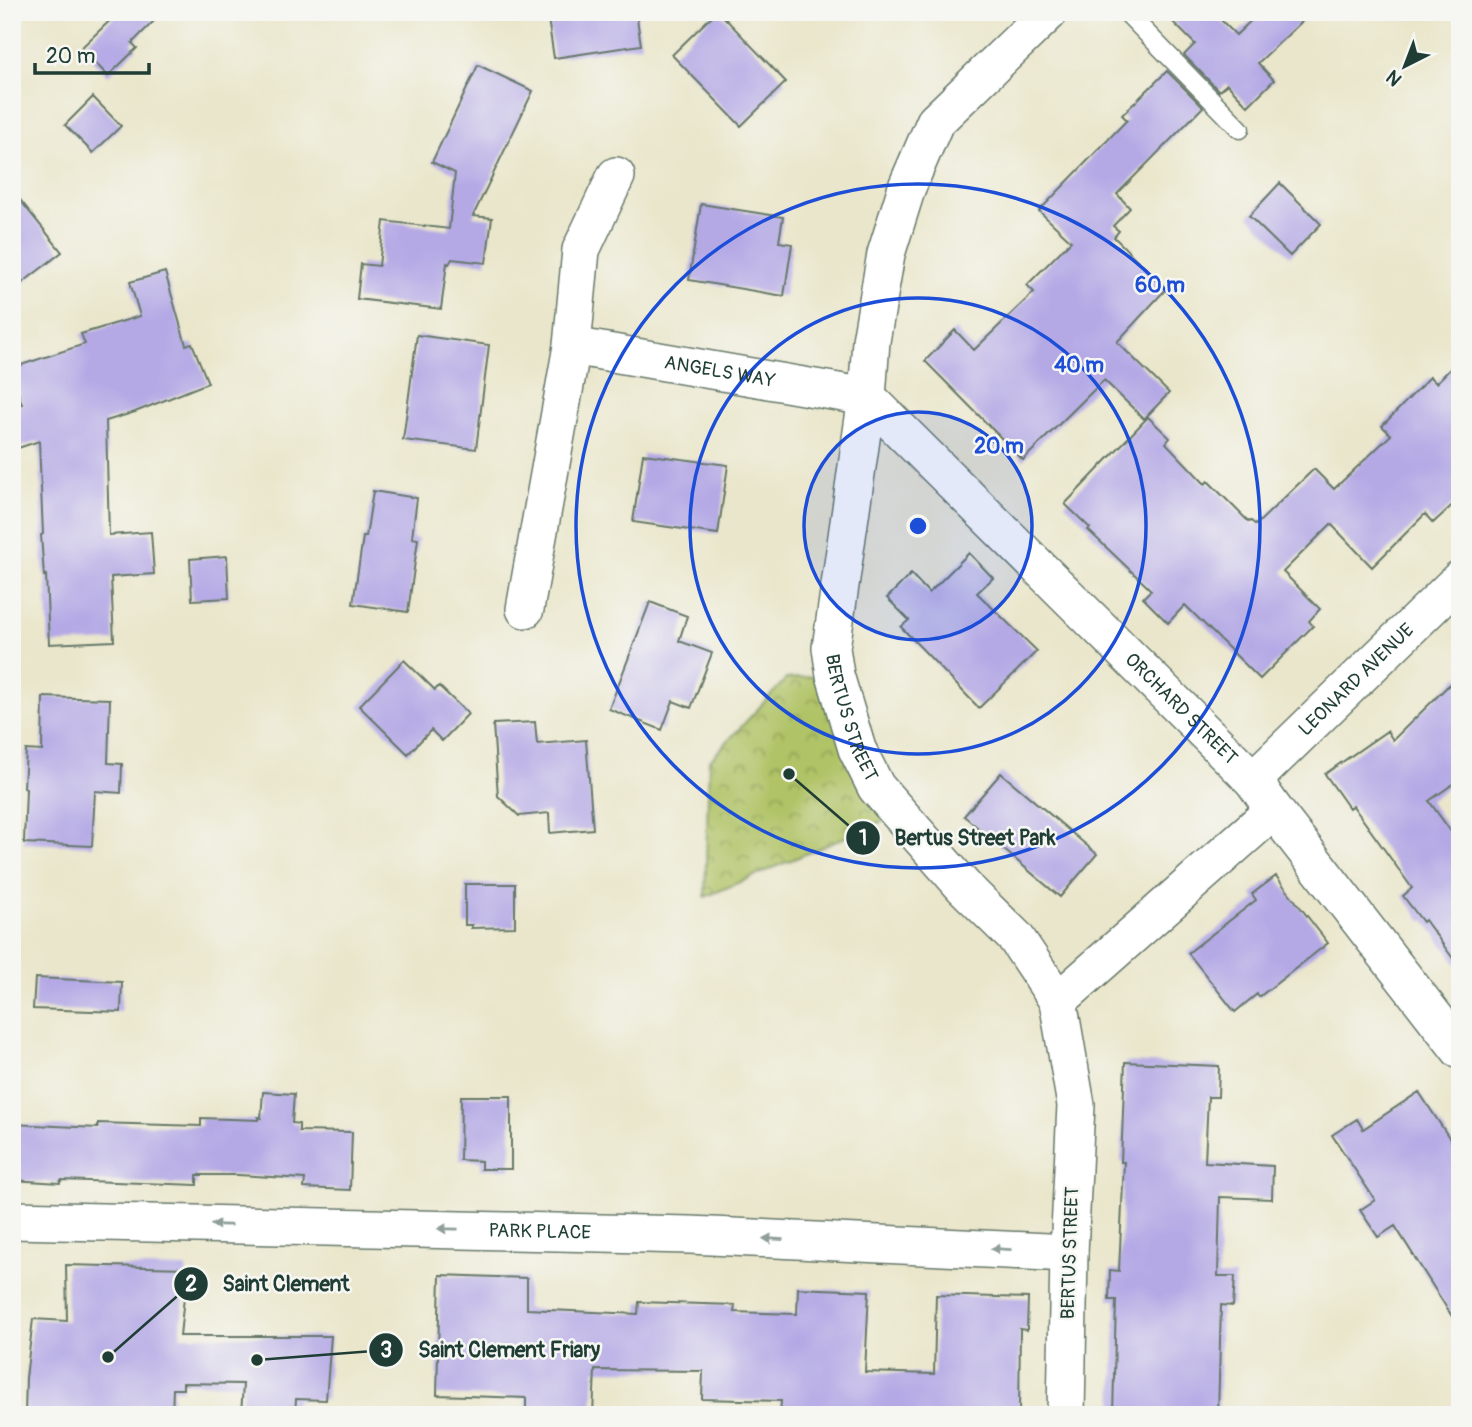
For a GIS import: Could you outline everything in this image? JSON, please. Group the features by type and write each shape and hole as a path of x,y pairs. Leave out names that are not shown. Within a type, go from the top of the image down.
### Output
{"street":[{"name":"BERTUS STREET","path":"1049,12 934,122 907,187 886,254 871,341 866,397 831,648 835,675 857,749 876,787 963,886 1016,939 1058,1001 1076,1105 1069,1253 1066,1415"},
{"path":"525,609 572,346 581,250 617,176"},
{"name":"ANGELS WAY","path":"572,346 866,397"},
{"name":"ORCHARD STREET","path":"866,397 1253,780 1460,1050"},
{"name":"LEONARD AVENUE","path":"1253,780 1460,579"},
{"path":"1058,1001 1274,810"},
{"name":"PARK PLACE","path":"12,1220 690,1235 1069,1253"}],"lane":[{"path":"1126,12 1240,129"}],"green space":[{"path":"835,675 899,814 705,897 709,761 786,679"}],"building":[{"path":"119,12 163,12 132,43 137,48 108,76 81,48"},
{"path":"547,12 636,12 641,45 554,58"},
{"path":"719,12 786,82 741,126 672,55"},
{"path":"1163,12 1213,12 1236,35 1260,12 1312,12 1258,63 1274,80 1248,106 1227,84 1219,91 1184,55 1195,44"},
{"path":"478,65 533,91 473,216 492,218 486,263 452,259 447,263 441,309 357,299 361,264 379,266 384,221 449,229 455,173 432,162"},
{"path":"1167,71 1203,107 1117,194 1130,208 1113,226 1119,231 1114,237 1166,289 1117,342 1169,393 1144,419 1104,380 1023,460 925,361 955,330 974,350 1034,292 1027,285 1071,241 1039,211 1127,120 1122,115"},
{"path":"93,97 121,126 93,153 65,125"},
{"path":"1280,183 1321,224 1290,256 1249,216"},
{"path":"12,190 62,252 12,291"},
{"path":"701,204 783,217 779,242 792,244 784,296 689,280"},
{"path":"165,272 186,345 192,343 208,383 106,421 109,535 151,532 154,574 111,577 114,641 49,644 41,535 39,441 12,450 12,407 22,404 12,368 85,344 81,334 140,316 130,282"},
{"path":"417,335 489,345 476,449 403,440"},
{"path":"1460,359 1460,498 1433,523 1425,514 1372,567 1331,524 1283,572 1320,609 1309,621 1313,626 1260,679 1185,605 1168,623 1143,598 1151,590 1088,530 1090,528 1065,504 1148,417 1170,438 1166,443 1205,484 1208,481 1249,522 1256,525 1314,469 1334,489 1391,435 1382,426 1430,377 1436,383"},
{"path":"643,454 728,465 718,534 633,522"},
{"path":"373,491 417,498 412,538 418,539 408,612 353,604"},
{"path":"969,553 993,578 977,593 1037,651 979,708 901,627 909,620 887,598 911,574 929,593"},
{"path":"227,556 229,598 192,600 190,559"},
{"path":"650,602 687,616 679,641 712,653 691,708 673,701 662,730 609,709"},
{"path":"404,660 435,690 439,686 468,714 442,741 431,730 408,754 359,706"},
{"path":"1460,674 1460,779 1429,801 1460,844 1460,968 1425,920 1423,922 1403,896 1412,888 1353,806 1349,808 1325,774 1387,731 1393,740"},
{"path":"43,697 110,699 108,763 122,764 121,793 95,791 92,846 24,843 26,750 42,751"},
{"path":"535,722 537,744 586,740 593,829 550,833 549,813 519,816 498,796 493,724"},
{"path":"1001,773 1097,854 1060,897 964,816"},
{"path":"1276,876 1328,943 1259,997 1257,994 1235,1012 1188,953 1256,900 1252,894"},
{"path":"465,884 515,884 515,927 471,928 472,925 465,925"},
{"path":"35,978 122,982 121,1012 33,1009"},
{"path":"1125,1062 1219,1066 1218,1097 1208,1097 1205,1162 1273,1166 1272,1199 1220,1197 1218,1276 1235,1276 1233,1306 1221,1305 1218,1415 1113,1415 1116,1300 1109,1300 1110,1270 1119,1271"},
{"path":"263,1092 294,1094 292,1123 299,1124 299,1131 352,1132 350,1190 304,1188 305,1179 238,1175 197,1175 197,1185 12,1180 12,1124 98,1128 98,1123 201,1126 201,1118 258,1120 258,1117 261,1118"},
{"path":"1419,1092 1460,1154 1460,1329 1395,1226 1378,1237 1360,1210 1375,1200 1332,1135 1357,1119 1363,1129"},
{"path":"461,1096 511,1096 511,1169 481,1169 481,1161 460,1160"},
{"path":"66,1265 187,1268 180,1336 331,1336 326,1400 296,1399 295,1415 241,1415 243,1384 183,1383 183,1389 173,1389 172,1415 25,1415 33,1319 67,1321"},
{"path":"440,1275 527,1278 527,1309 638,1314 639,1302 735,1305 734,1312 797,1314 798,1288 869,1291 865,1372 934,1374 936,1295 1028,1298 1027,1330 1020,1329 1019,1415 780,1415 781,1401 702,1399 703,1371 595,1370 593,1415 526,1415 526,1398 437,1395"}],"place":[{"name":"Bertus Street Park","path":"789,774"},
{"name":"Saint Clement","path":"108,1357"},
{"name":"Saint Clement Friary","path":"257,1360"}]}
